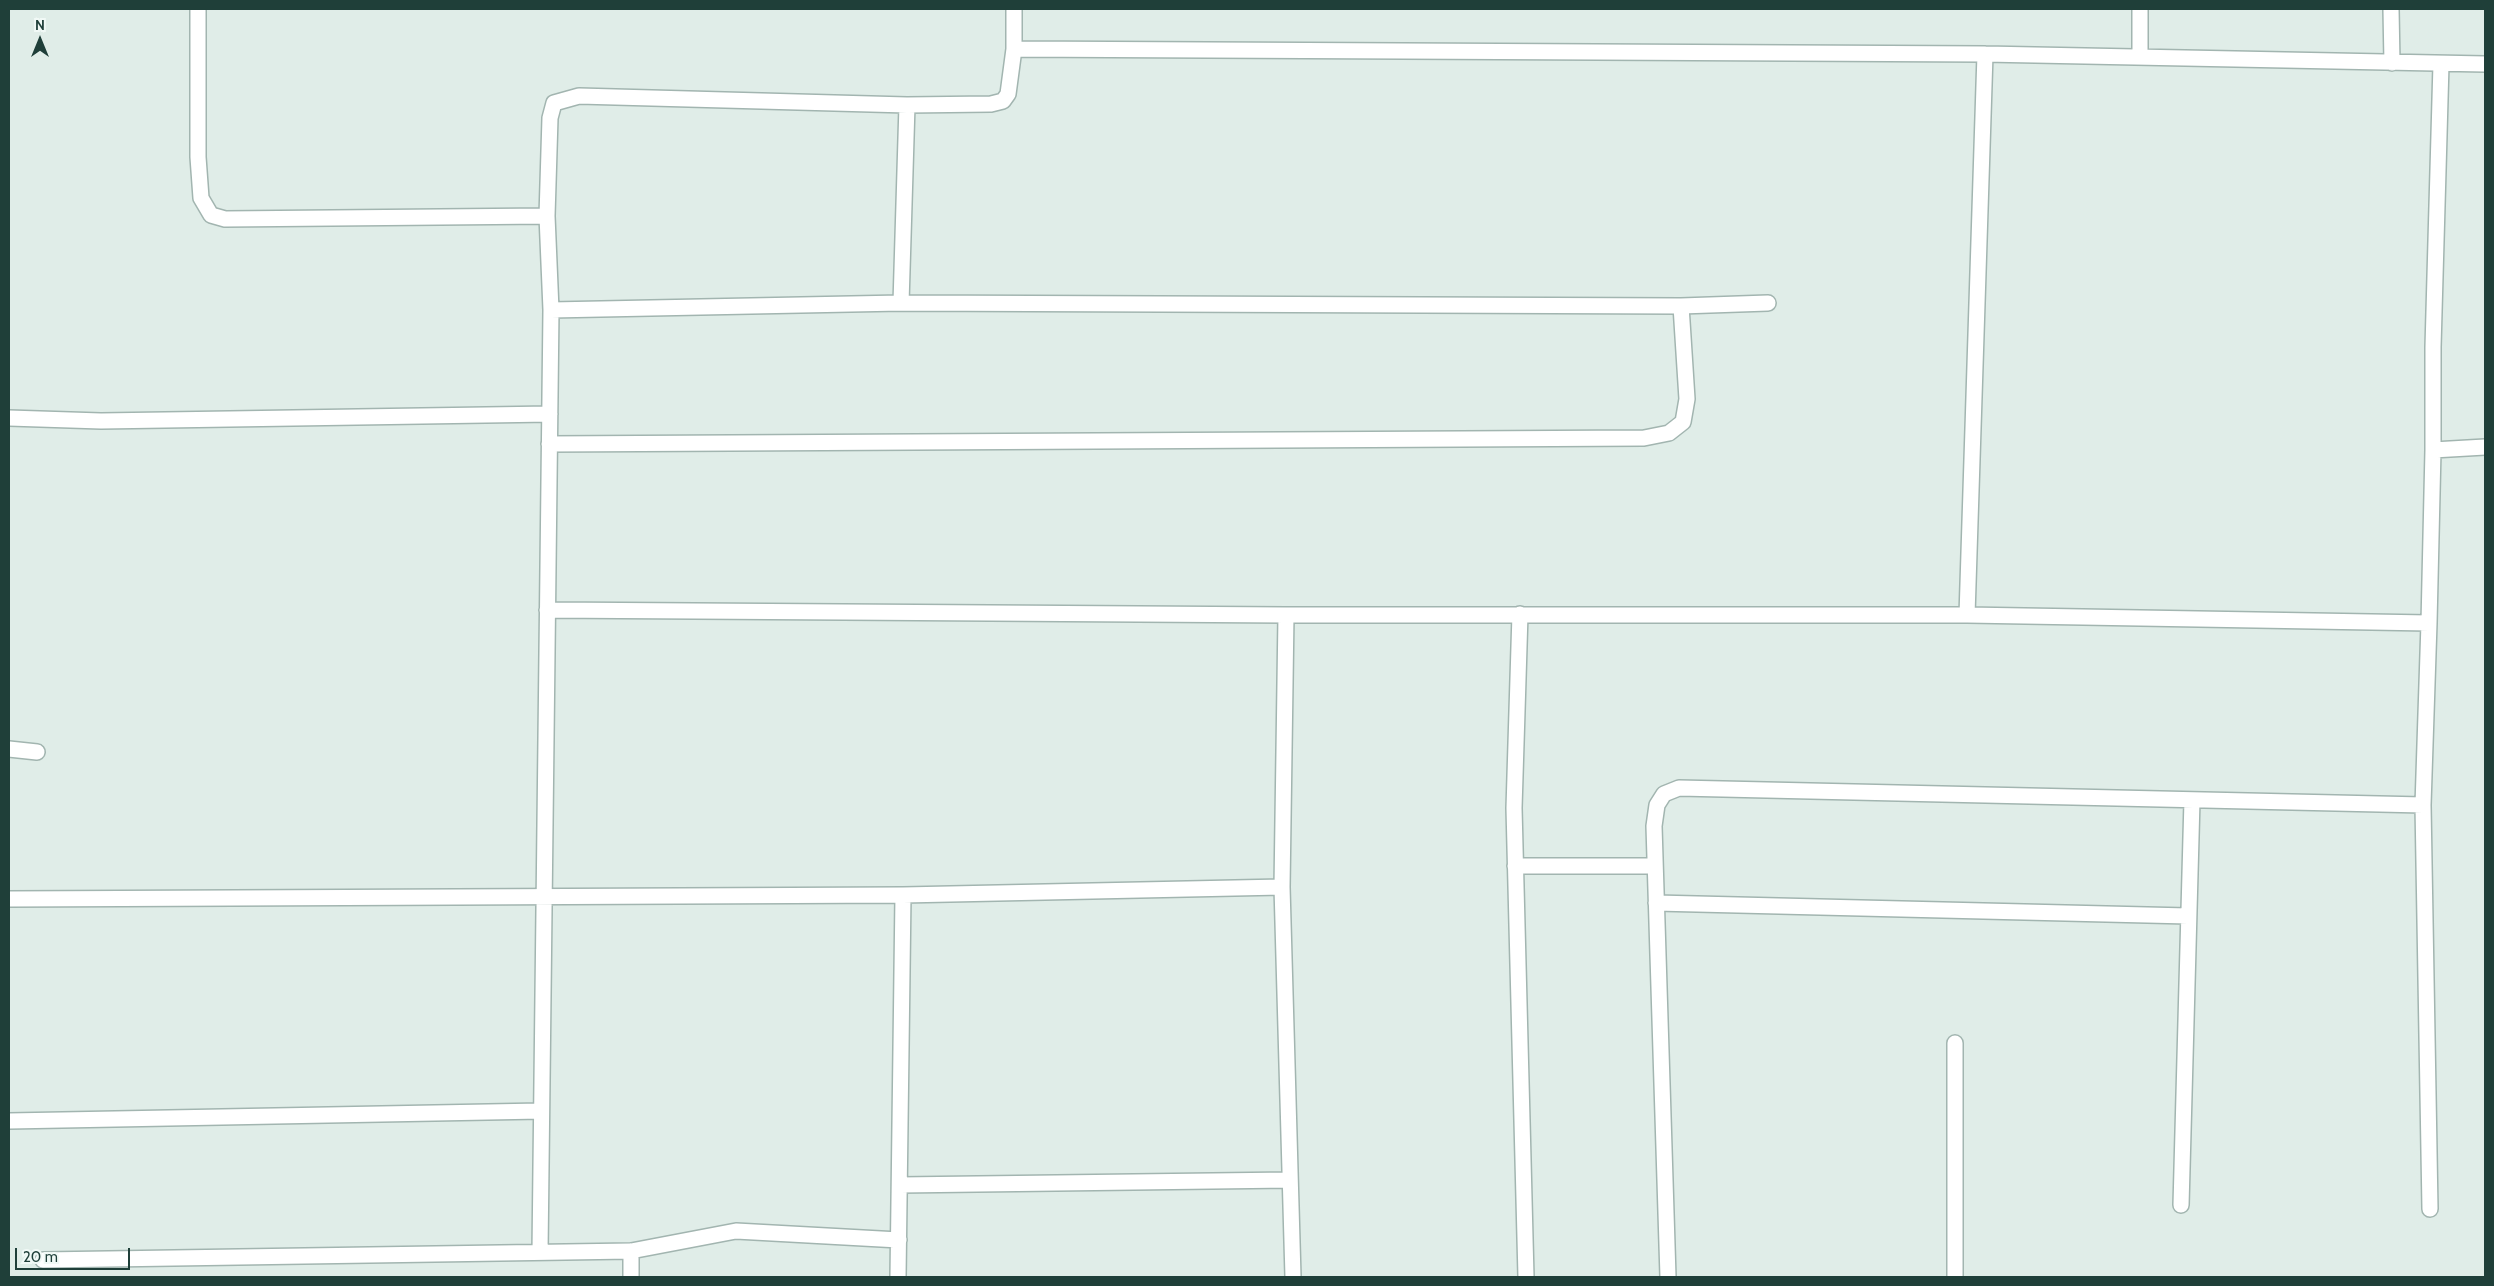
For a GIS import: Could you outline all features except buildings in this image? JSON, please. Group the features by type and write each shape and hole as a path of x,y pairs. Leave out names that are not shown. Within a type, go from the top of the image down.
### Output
{"street":[{"path":"198,9 198,157 200,198 211,215 225,219 547,216"},
{"path":"540,1252 551,310 547,216 550,118 554,102 579,96 907,105 991,104 1003,101 1008,94 1014,49 1014,9"},
{"path":"2140,9 2140,57"},
{"path":"2391,9 2392,62"},
{"path":"1014,49 1985,54 2485,64"},
{"path":"1967,615 1985,54"},
{"path":"2430,1209 2423,805 2429,622 2433,347 2441,64"},
{"path":"901,302 907,105"},
{"path":"551,310 901,302 1681,306 1768,303"},
{"path":"549,444 1644,438 1670,433 1683,422 1687,399 1681,306"},
{"path":"9,418 101,421 550,414"},
{"path":"2433,450 2485,447"},
{"path":"547,610 1286,615 1967,615 2429,622"},
{"path":"1520,614 1515,738 1515,866 1526,1277"},
{"path":"1286,615 1282,887 1293,1277"},
{"path":"9,749 37,752"},
{"path":"1668,1277 1654,826 1657,805 1664,794 1679,788 2423,805"},
{"path":"2181,1205 2192,800"},
{"path":"1515,866 1655,866"},
{"path":"9,899 904,895 1282,887"},
{"path":"898,1277 904,895"},
{"path":"1656,903 2188,916"},
{"path":"1955,1044 1955,1277"},
{"path":"9,1121 541,1111"},
{"path":"900,1185 1290,1180"},
{"path":"43,1260 631,1251 736,1231 899,1240"},
{"path":"631,1251 631,1277"}]}
